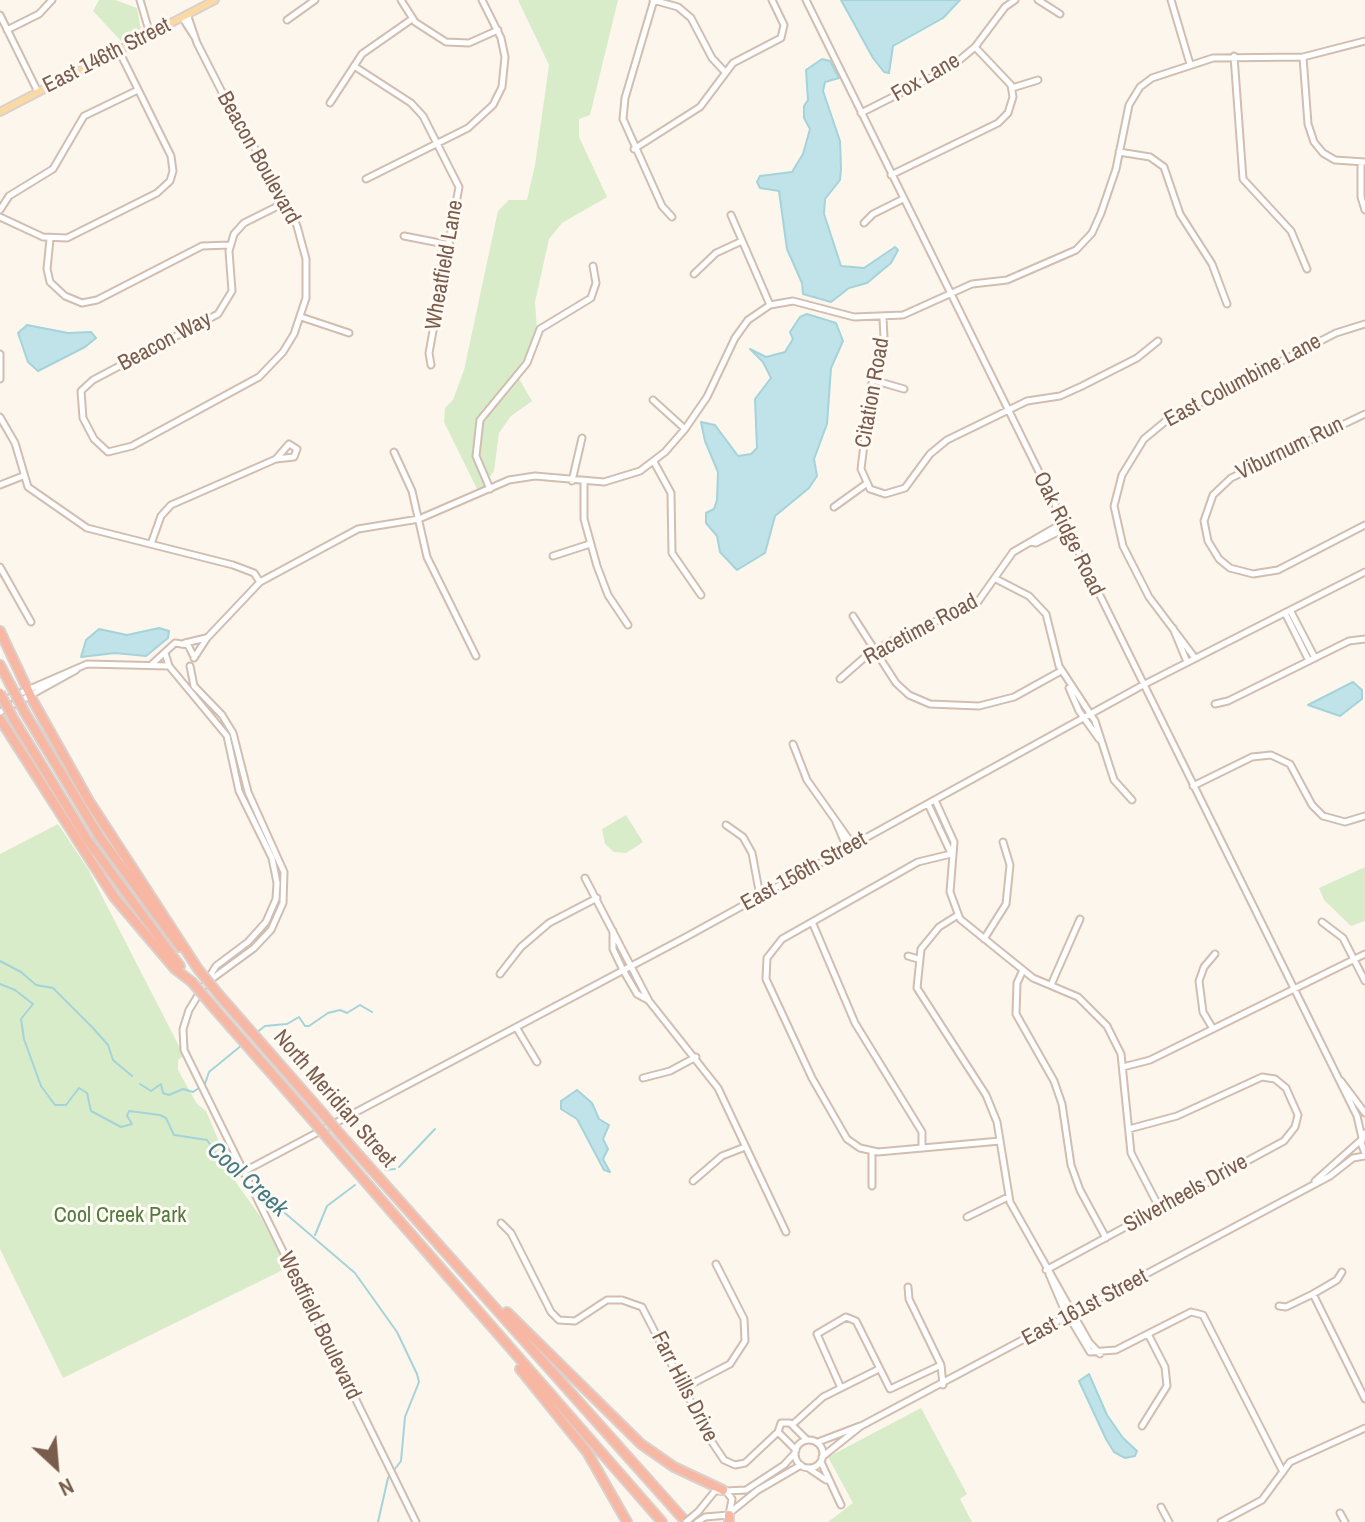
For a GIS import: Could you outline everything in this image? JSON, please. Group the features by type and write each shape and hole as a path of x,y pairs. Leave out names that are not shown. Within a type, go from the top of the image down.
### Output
{"highway":[{"path":"0,632 29,693 89,801 198,969"},
{"name":"North Meridian Street","path":"0,665 25,713 112,855 198,969 340,1134 686,1522"},
{"name":"North Meridian Street","path":"0,693 88,841 192,982 662,1522"},
{"path":"0,719 114,897 175,969 192,982"},
{"path":"447,1253 641,1444 674,1467 725,1491"},
{"path":"457,1290 587,1452 624,1519"}],"main road":[{"name":"East 146th Street","path":"0,112 215,0"}],"street":[{"path":"7,30 39,14 52,0"},
{"path":"140,0 150,34"},
{"path":"287,20 315,0"},
{"path":"401,0 412,19 452,44 469,43 498,30"},
{"path":"366,179 476,122 499,94 506,65 498,30 482,0"},
{"path":"672,217 662,206 625,130 623,107 654,0 678,7 691,18 712,58 725,72"},
{"path":"634,149 700,107 725,72 739,59 785,33 772,0"},
{"name":"Oak Ridge Road","path":"806,0 1360,1124 1365,1154"},
{"name":"Fox Lane","path":"861,113 942,73 975,47 1005,7 1015,0"},
{"path":"1038,0 1060,14"},
{"path":"1171,0 1190,65"},
{"path":"0,15 38,92"},
{"name":"Beacon Boulevard","path":"101,445 108,452 132,446 250,384 283,352 301,317 307,291 306,259 286,202 232,112 184,16"},
{"path":"330,103 367,49 412,19"},
{"path":"0,712 69,673 96,664 151,665 182,671 190,666 207,638 260,582 358,529 419,519 522,477 584,482 621,479 654,462 685,429 707,397 735,338 748,320 770,305 801,302 854,317 883,318 910,313 976,283 1007,280 1076,250 1096,225 1119,152 1125,115 1140,87 1160,74 1234,56 1303,57 1365,41"},
{"path":"891,175 1002,120 1012,106 1012,88 1005,76 975,47"},
{"path":"0,217 50,239 67,238 160,191 173,176 171,156 119,51"},
{"path":"1234,56 1241,172 1251,191 1291,231 1307,269"},
{"path":"1303,57 1309,132 1314,142 1335,160 1363,162 1361,197 1365,210"},
{"name":"Wheatfield Lane","path":"354,66 411,103 438,143 459,191 429,353 431,365"},
{"path":"1012,88 1038,80"},
{"path":"0,210 13,193 53,169 84,116 138,90"},
{"path":"1119,152 1150,157 1164,167 1180,214 1212,264 1227,304"},
{"path":"864,223 873,214 903,199"},
{"path":"50,239 47,269 51,284 69,299 82,303 97,300 202,246 229,245 241,225 286,202"},
{"path":"731,215 770,305"},
{"path":"404,236 450,245"},
{"path":"694,274 716,253 742,241"},
{"name":"Beacon Way","path":"101,445 81,414 81,391 93,380 221,312 232,287 229,245"},
{"path":"490,489 476,456 480,420 526,365 540,329 591,298 596,283 593,266"},
{"path":"301,317 349,333"},
{"name":"Citation Road","path":"866,484 861,464 873,380 884,338 883,318"},
{"name":"East Columbine Lane","path":"1195,658 1143,589 1115,524 1117,488 1132,456 1149,434 1167,420 1336,333 1365,324"},
{"path":"834,507 866,484 880,493 901,491 941,445 1027,401 1063,395 1137,358 1158,341"},
{"path":"0,354 0,379"},
{"path":"873,380 904,389"},
{"path":"653,400 685,429"},
{"name":"Viburnum Run","path":"1365,414 1222,484 1206,511 1206,534 1210,547 1224,564 1242,573 1260,574 1278,570 1365,525"},
{"path":"0,417 15,443 23,476 31,490 87,528 233,565 254,573 260,582"},
{"path":"572,481 582,438"},
{"path":"394,452 412,491 427,557 476,656"},
{"path":"151,544 161,516 171,505 276,459"},
{"path":"654,462 671,493 672,553 701,595"},
{"path":"0,485 23,476"},
{"path":"584,482 584,519 590,544 604,586 628,625"},
{"name":"Racetime Road","path":"840,679 874,651 970,607 996,579 1013,552 1029,542 1036,543 1064,525"},
{"path":"553,556 590,544"},
{"path":"0,567 31,622"},
{"name":"East 156th Street","path":"244,1174 632,966 1143,685 1365,572"},
{"path":"996,579 1029,596 1046,614 1061,671 1090,714 1114,780 1132,800"},
{"path":"1287,612 1312,659"},
{"path":"853,616 891,678 909,695 941,705 979,706 999,701 1061,671"},
{"name":"East Columbine Lane","path":"1172,627 1187,662"},
{"path":"151,665 170,645 207,638"},
{"path":"1215,704 1349,641 1365,639"},
{"path":"184,643 191,649 194,658"},
{"path":"165,653 171,668"},
{"name":"Westfield Boulevard","path":"190,666 194,686 222,715 233,733 248,792 281,860 285,889 278,917 262,940 210,979 196,998"},
{"name":"Westfield Boulevard","path":"171,668 227,736 239,791 272,858 277,883 276,899 266,922 248,942 216,966 186,1016 183,1038 188,1062 416,1522"},
{"path":"1069,687 1069,694 1099,739"},
{"path":"0,702 29,693"},
{"path":"793,744 807,780 850,846"},
{"path":"1193,786 1252,757 1271,755 1290,764 1312,805 1323,816 1345,822 1365,816"},
{"path":"935,800 954,842 950,892 958,915 1023,970 1078,997 1095,1011 1115,1041 1123,1067 1131,1153 1160,1209"},
{"path":"928,804 951,853"},
{"path":"726,825 743,837 752,853 760,896"},
{"path":"984,939 1006,904 1010,865 1003,842"},
{"path":"951,853 918,862 775,945 767,958 766,979 777,1010 841,1129 860,1148 872,1151 1000,1141"},
{"path":"585,878 649,1001 718,1088 786,1232"},
{"path":"500,974 521,947 549,923 597,898"},
{"path":"958,915 926,940 918,959 917,988 986,1095 1000,1141 1008,1197 1071,1315 1100,1354 1116,1350 1180,1316 1191,1312 1203,1315 1283,1472"},
{"path":"1051,985 1080,919"},
{"path":"1322,922 1343,938 1365,981"},
{"path":"813,924 855,1023 918,1124 922,1147"},
{"path":"613,931 613,949 623,970 637,994 649,1001"},
{"path":"1213,1029 1203,1012 1199,981 1204,967 1215,954"},
{"path":"1123,1067 1150,1060 1365,954"},
{"path":"908,956 918,959"},
{"path":"1023,970 1017,983 1016,1014 1054,1081 1062,1104 1071,1165 1080,1190 1106,1238"},
{"path":"516,1027 537,1062"},
{"path":"643,1078 670,1071 696,1057"},
{"name":"Oak Ridge Road","path":"1332,1067 1365,1113"},
{"name":"Silverheels Drive","path":"1047,1272 1289,1137 1298,1121 1293,1099 1280,1082 1262,1077 1177,1116 1129,1129"},
{"name":"East 161st Street","path":"1308,1187 1363,1137"},
{"path":"693,1181 722,1156 745,1147"},
{"path":"872,1151 872,1186"},
{"name":"East 161st Street","path":"816,1442 861,1426 943,1385 1330,1176 1353,1158 1365,1154"},
{"path":"967,1217 1008,1197"},
{"name":"Farr Hills Drive","path":"501,1223 512,1236 551,1312 559,1320 575,1321 607,1300 637,1305 645,1311 710,1439 726,1462 745,1463 779,1434"},
{"path":"684,1388 730,1364 745,1341 744,1319 716,1264"},
{"path":"1279,1306 1286,1307 1313,1294 1337,1280 1342,1272"},
{"path":"908,1287 909,1299 941,1365 943,1385"},
{"path":"1313,1294 1365,1399"},
{"path":"841,1388 817,1334 846,1317 852,1318 891,1389 941,1365"},
{"path":"1142,1426 1167,1386 1165,1367 1148,1334"},
{"path":"941,1365 956,1377"},
{"path":"792,1425 823,1397 879,1369"},
{"path":"828,1481 804,1466 789,1439 779,1434 783,1422 792,1425 807,1440 816,1442 828,1481 841,1505"},
{"name":"East 161st Street","path":"804,1466 822,1459 861,1426"},
{"path":"1221,1522 1262,1500 1299,1457 1365,1428"},
{"path":"686,1522 711,1494 746,1490 784,1465 807,1440"},
{"path":"700,1520 730,1516 758,1490 804,1466"},
{"path":"725,1491 733,1502 730,1516"},
{"path":"1161,1507 1169,1522"},
{"path":"1340,1513 1345,1522"}],"green space":[{"path":"99,0 115,0 137,8 141,30 121,41 93,11"},
{"path":"518,0 618,0 590,115 579,119 579,137 607,197 562,223 549,239 535,302 537,329 525,358 515,372 532,401 511,416 499,433 494,471 485,484 486,489 478,491 444,422 445,408 453,400 464,370 498,211 509,200 527,200 535,165 549,65"},
{"path":"626,815 643,842 626,853 614,852 605,844 602,829"},
{"name":"Cool Creek Park","path":"58,824 88,869 179,1046 182,1057 178,1060 178,1070 197,1104 206,1111 237,1184 260,1216 287,1268 63,1378 0,1249 0,854"},
{"path":"1365,867 1365,921 1351,926 1324,900 1319,888"},
{"path":"921,1408 967,1494 960,1499 972,1522 828,1522 853,1503 828,1457"}],"water":[{"path":"841,0 960,0 943,18 893,46 889,73 884,72 873,58"},
{"path":"822,59 830,61 839,78 825,82 823,91 840,141 841,169 840,180 825,199 824,214 841,266 864,268 895,247 898,250 891,263 867,283 849,288 831,302 803,294 802,283 787,249 779,191 760,188 757,182 760,176 792,172 803,154 810,129 804,118 804,106 808,100 806,70"},
{"path":"807,314 836,323 843,341 831,368 827,424 814,459 817,476 809,488 775,516 765,553 737,570 720,552 717,536 706,523 706,513 714,509 717,500 718,472 701,422 715,425 738,456 751,454 757,448 755,399 771,378 763,362 750,349 766,357 785,352 793,339 790,332 800,317"},
{"path":"27,325 68,333 91,332 96,338 38,371 28,362 18,333"},
{"path":"159,628 169,631 168,638 146,656 115,653 81,657 86,640 99,629 127,635"},
{"path":"1353,682 1362,690 1362,699 1340,716 1308,705"},
{"path":"577,1090 592,1103 599,1119 609,1125 603,1139 608,1149 603,1159 610,1172 604,1170 577,1119 561,1109 561,1101"},
{"path":"1089,1374 1107,1415 1123,1438 1137,1451 1135,1456 1125,1458 1114,1452 1106,1439 1079,1381"}],"waterway":[{"path":"0,961 21,972 36,985 53,988 108,1045 113,1060 132,1076"},
{"name":"Cool Creek","path":"0,984 15,990 33,1004 21,1019 24,1039 41,1086 55,1105 66,1105 79,1088 87,1093 91,1111 121,1127 132,1124 127,1116 129,1111 160,1115 166,1118 174,1135 207,1140 220,1159 246,1180"},
{"path":"256,1033 265,1026 287,1024 299,1017 305,1026 309,1026 328,1013 340,1010 347,1013 360,1005 372,1012"},
{"path":"140,1084 151,1091 161,1084 163,1093 169,1095 183,1089 193,1092 205,1084 209,1072 242,1045"},
{"path":"399,1167 435,1129"},
{"path":"385,1170 395,1169"},
{"name":"Cool Creek","path":"251,1184 355,1273 397,1332 417,1374 419,1382 405,1417 401,1461 388,1478 378,1522"},
{"path":"315,1235 327,1206 355,1185"}]}
